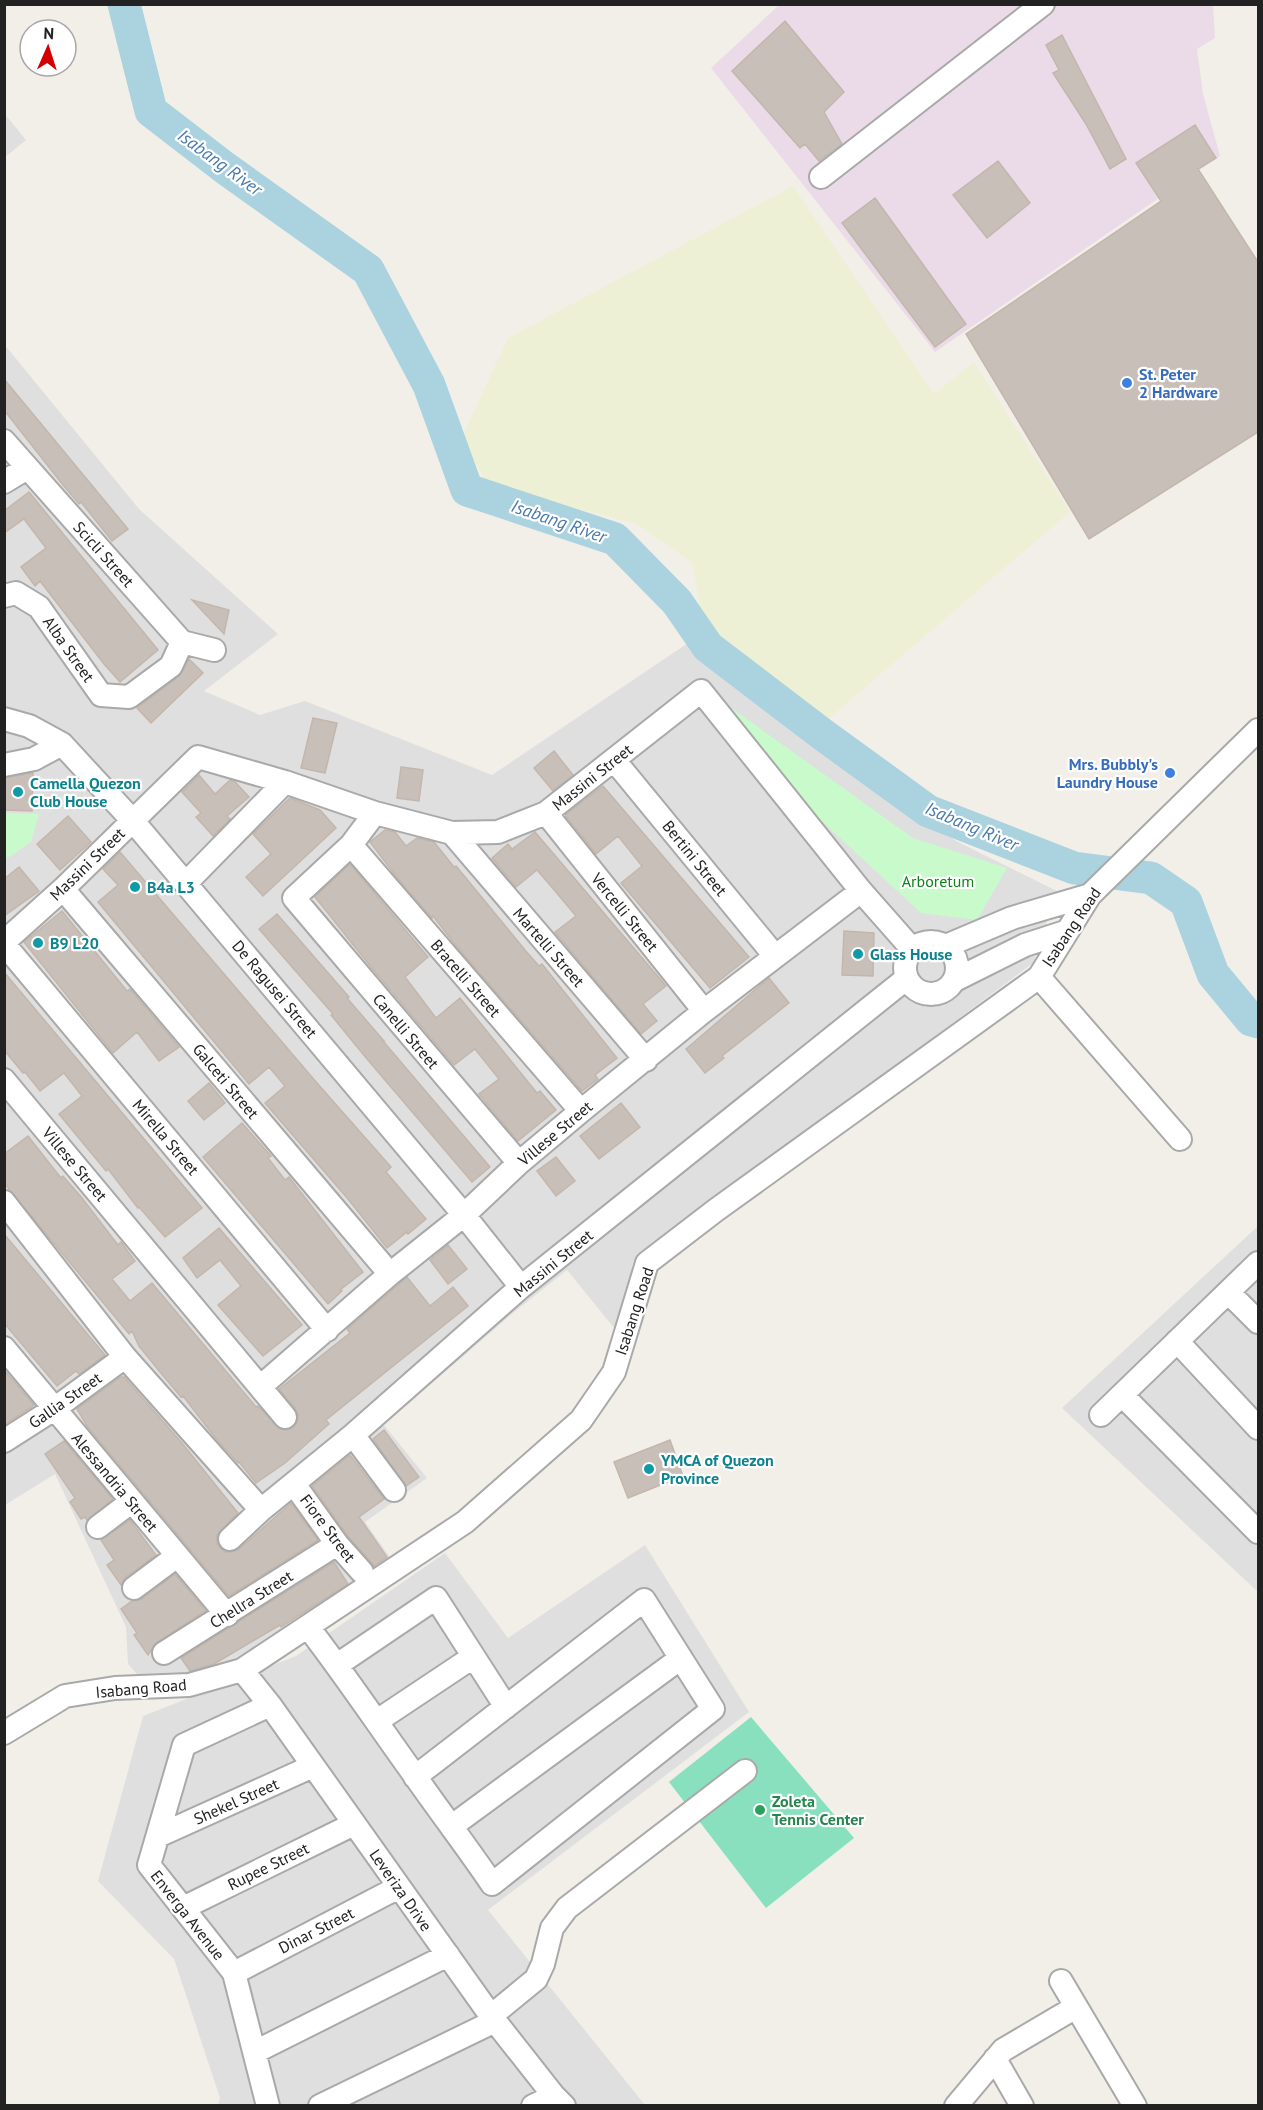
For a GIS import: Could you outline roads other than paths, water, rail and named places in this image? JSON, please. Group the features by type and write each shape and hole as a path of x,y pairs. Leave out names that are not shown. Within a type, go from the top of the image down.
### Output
{"street":[{"path":"821,177 1043,4"},
{"name":"Scicli Street","path":"4,441 183,642"},
{"path":"4,482 27,468"},
{"name":"Alba Street","path":"4,596 16,593 39,607 101,694 129,697 171,666 183,642"},
{"path":"183,642 214,650"},
{"name":"Massini Street","path":"4,943 63,889 198,757 285,782 375,813 452,833 498,832 546,813 701,691 861,891 913,950"},
{"name":"De Ragusei Street","path":"4,719 29,726 62,744 133,821 464,1215 521,1287"},
{"name":"Isabang Road","path":"4,1733 65,1696 115,1688 189,1685 242,1670 465,1522 581,1420 614,1372 647,1263 716,1210 1039,977 1065,932 1093,892 1122,861 1258,730"},
{"path":"4,765 34,759 62,744"},
{"name":"Bertini Street","path":"614,760 775,956"},
{"path":"186,884 285,782"},
{"path":"351,845 375,813"},
{"name":"Vercelli Street","path":"546,813 704,1011"},
{"name":"Martelli Street","path":"452,833 646,1060"},
{"name":"Canelli Street","path":"351,845 294,898 519,1163"},
{"name":"Bracelli Street","path":"351,845 580,1111"},
{"name":"Galceti Street","path":"63,889 390,1274"},
{"name":"Villese Street","path":"261,1387 390,1274 464,1215 519,1163 580,1111 704,1011 861,891"},
{"path":"946,946 1012,918 1093,892"},
{"path":"955,980 957,963 946,946 932,942 925,943 913,950 906,963 907,978 918,990 934,994 943,992 955,980 1025,945 1065,932"},
{"name":"Mirella Street","path":"4,943 327,1330"},
{"path":"1039,977 1180,1139"},
{"name":"Massini Street","path":"230,1539 261,1510 353,1435 521,1287 907,978"},
{"name":"Villese Street","path":"4,1080 285,1417"},
{"path":"4,1202 125,1357 261,1510"},
{"path":"1101,1415 1258,1263"},
{"path":"1228,1292 1258,1322"},
{"path":"1177,1341 1258,1428"},
{"name":"Alessandria Street","path":"5,1349 227,1615"},
{"name":"Gallia Street","path":"4,1442 125,1357"},
{"path":"1122,1395 1258,1532"},
{"path":"353,1435 394,1490"},
{"name":"Fiore Street","path":"294,1484 338,1544 362,1572"},
{"path":"98,1527 132,1502"},
{"name":"Chellra Street","path":"164,1653 338,1544"},
{"path":"134,1588 177,1556"},
{"path":"337,1665 436,1599 506,1707"},
{"path":"308,1627 337,1665 416,1777 453,1826 492,1884 713,1709 644,1600 416,1777"},
{"path":"377,1721 473,1657"},
{"path":"453,1826 681,1658"},
{"name":"Leveriza Drive","path":"242,1670 270,1705 550,2102"},
{"name":"Enverga Avenue","path":"268,2106 234,1973 149,1865 184,1745 270,1705"},
{"name":"Shekel Street","path":"158,1836 313,1766"},
{"path":"320,2106 493,2019 536,1979 543,1964 552,1928 567,1908 745,1771"},
{"name":"Rupee Street","path":"183,1908 354,1824"},
{"name":"Dinar Street","path":"234,1973 399,1887"},
{"path":"255,2052 447,1955"},
{"path":"1060,1981 1135,2106"},
{"path":"956,2106 1003,2050 1076,2007"},
{"path":"995,2059 1022,2106"}],"waterway":[{"name":"Isabang River","path":"124,4 151,111 225,168 368,270 429,385 467,490 615,539 677,602 708,647 928,811 1074,868 1151,878 1186,902 1213,974 1251,1020 1258,1022"}],"place":[{"name":"St. Peter 2 Hardware","path":"1127,383"},
{"name":"Mrs. Bubbly's Laundry House","path":"1170,773"},
{"name":"Camella Quezon Club House","path":"18,792"},
{"name":"B4a L3","path":"135,887"},
{"name":"B9 L20","path":"38,943"},
{"name":"Glass House","path":"858,954"},
{"name":"YMCA of Quezon Province","path":"649,1469"},
{"name":"Zoleta Tennis Center","path":"760,1810"}],"park label":[{"name":"Arboretum","path":"938,881"}]}
